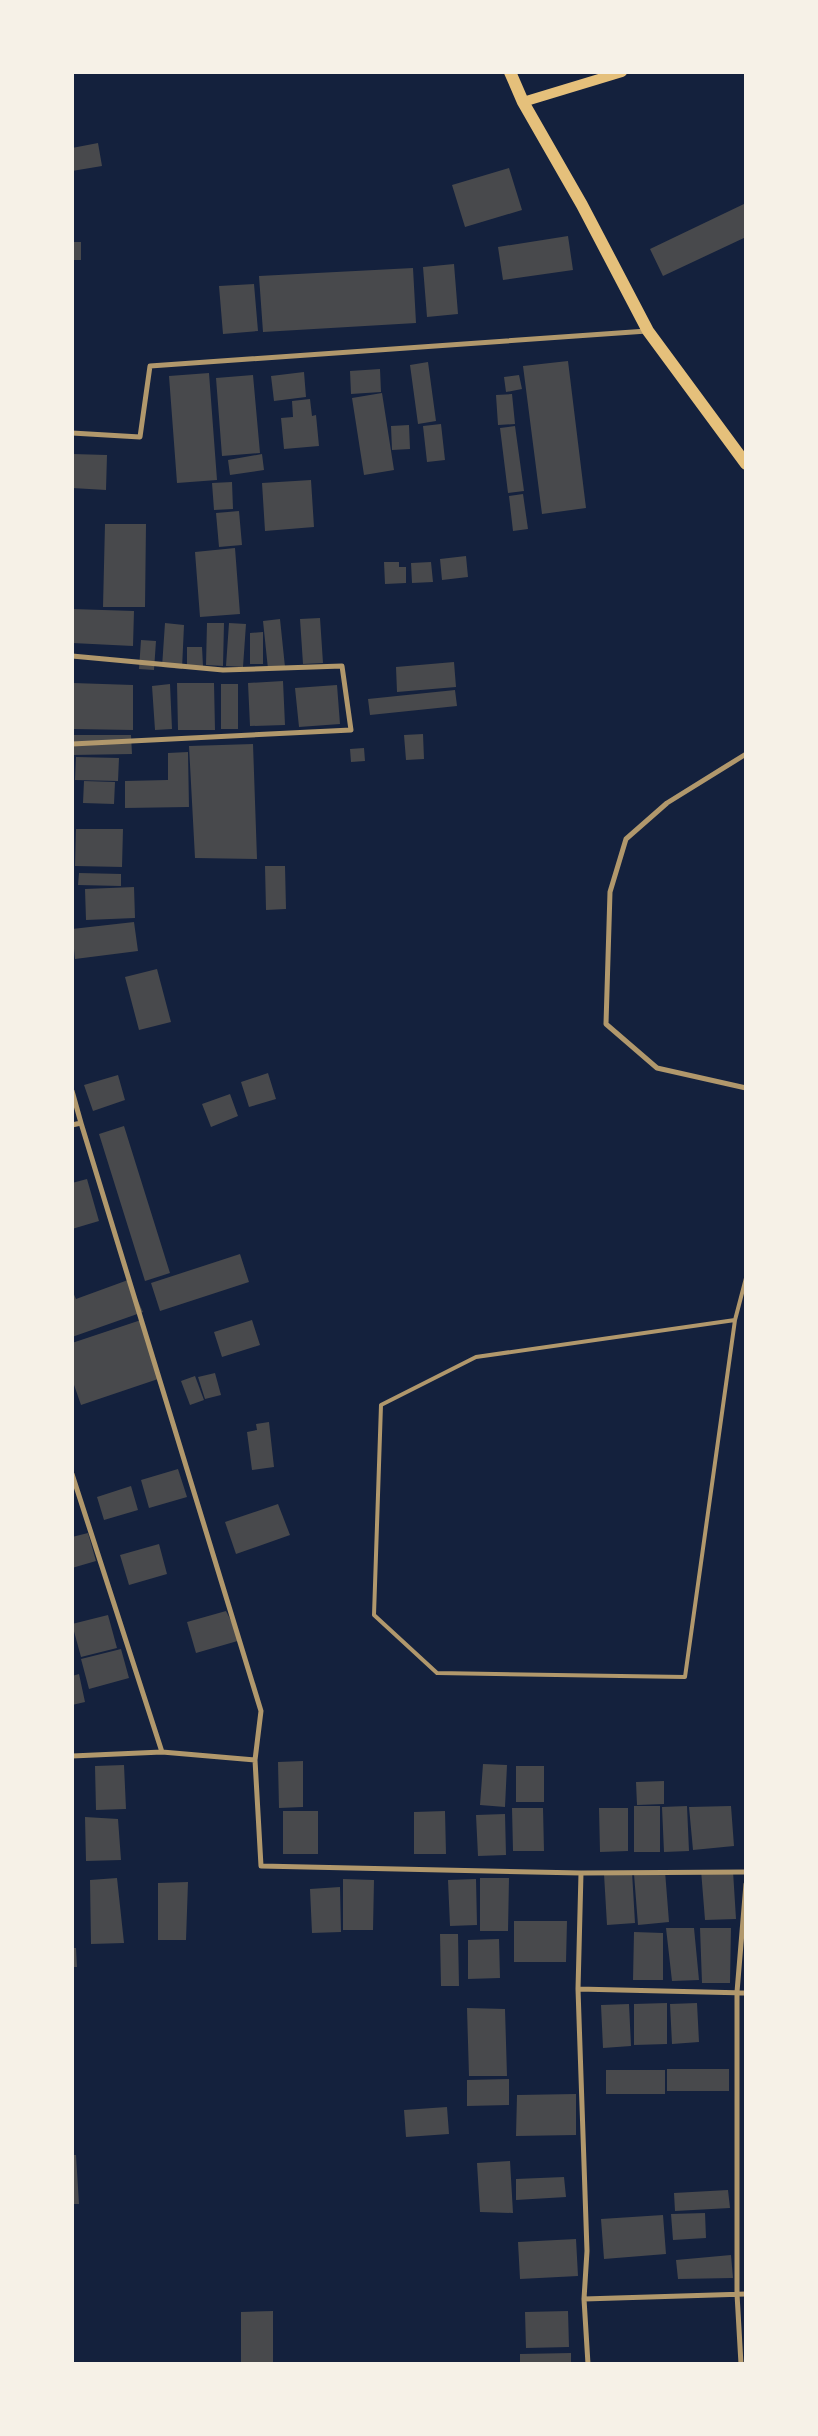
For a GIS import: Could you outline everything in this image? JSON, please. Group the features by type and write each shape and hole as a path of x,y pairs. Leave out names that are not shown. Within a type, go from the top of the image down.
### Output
{"main road":[{"path":"510,72 523,102 582,205 648,331 746,464"},
{"path":"523,102 622,72"}],"street":[{"path":"72,433 140,437 150,366 648,331"},
{"path":"72,656 223,670 342,666 351,730 72,744"},
{"path":"746,754 667,804 626,839 610,892 606,1024 657,1068 746,1088"},
{"path":"72,1091 261,1711 255,1760 261,1866 581,1872 746,1872"},
{"path":"72,1125 81,1122"},
{"path":"72,1474 162,1752"},
{"path":"72,1756 162,1752 255,1760"},
{"path":"581,1872 578,1989 588,2251 584,2299 588,2364"},
{"path":"741,2364 737,2294 737,1992 746,1884"},
{"path":"578,1989 746,1992"},
{"path":"584,2299 746,2294"}],"lane":[{"path":"735,1320 476,1357 380,1405 374,1615 437,1673 685,1676 735,1320 746,1278"}],"building":[{"path":"98,143 102,166 72,171 72,148"},
{"path":"509,168 522,210 465,227 452,185"},
{"path":"746,203 746,237 663,276 650,249"},
{"path":"568,236 573,270 503,280 498,247"},
{"path":"72,242 81,242 81,260 72,260"},
{"path":"454,264 458,314 427,317 423,267"},
{"path":"413,268 416,323 263,332 259,276"},
{"path":"254,284 258,331 223,334 219,286"},
{"path":"568,361 586,508 542,514 523,366"},
{"path":"428,362 436,421 418,424 410,365"},
{"path":"380,369 381,392 351,394 350,371"},
{"path":"304,372 306,397 274,401 271,376"},
{"path":"209,373 217,480 177,483 169,376"},
{"path":"253,375 260,453 222,456 216,378"},
{"path":"519,375 522,389 506,392 504,377"},
{"path":"382,393 394,470 364,475 352,398"},
{"path":"512,394 515,424 498,425 496,395"},
{"path":"310,399 312,416 316,415 319,446 284,449 281,418 293,417 292,401"},
{"path":"441,424 445,460 427,462 423,426"},
{"path":"409,425 410,449 392,450 391,426"},
{"path":"515,426 524,491 508,493 500,428"},
{"path":"72,454 107,455 106,490 72,488"},
{"path":"262,454 264,470 230,475 228,460"},
{"path":"311,480 314,527 265,531 262,483"},
{"path":"232,482 233,509 214,510 212,483"},
{"path":"523,494 528,529 513,531 509,496"},
{"path":"239,511 242,545 219,547 216,513"},
{"path":"105,524 146,524 145,607 103,607"},
{"path":"235,548 240,614 200,617 195,552"},
{"path":"466,556 468,577 442,580 440,559"},
{"path":"384,562 399,562 399,567 406,567 406,583 385,584"},
{"path":"431,562 433,582 412,583 411,563"},
{"path":"72,609 134,611 133,646 72,643"},
{"path":"320,618 323,663 303,664 300,619"},
{"path":"280,619 285,667 268,669 263,621"},
{"path":"165,623 184,625 182,669 162,667"},
{"path":"207,623 224,623 223,666 206,665"},
{"path":"229,623 246,624 243,667 226,666"},
{"path":"263,632 263,664 250,664 250,633"},
{"path":"141,640 156,641 154,670 139,669"},
{"path":"187,647 202,647 203,666 187,666"},
{"path":"454,662 456,687 397,692 396,667"},
{"path":"283,681 285,725 250,726 248,683"},
{"path":"73,683 133,685 133,730 73,729"},
{"path":"177,683 214,683 215,730 178,730"},
{"path":"170,684 172,729 155,730 152,686"},
{"path":"221,684 238,684 238,729 221,729"},
{"path":"337,685 340,724 299,727 295,688"},
{"path":"455,690 457,706 370,715 368,699"},
{"path":"423,734 424,759 406,760 404,735"},
{"path":"73,735 131,735 132,754 72,755"},
{"path":"253,744 257,859 195,858 189,746"},
{"path":"364,748 365,761 351,762 350,749"},
{"path":"188,752 189,807 125,808 125,781 168,780 168,753"},
{"path":"76,757 119,758 118,781 75,780"},
{"path":"84,781 115,782 114,804 83,803"},
{"path":"76,829 123,829 122,867 75,866"},
{"path":"265,866 285,866 286,909 266,910"},
{"path":"79,873 121,874 121,886 78,885"},
{"path":"134,887 135,918 86,920 85,889"},
{"path":"134,922 138,951 75,959 72,929"},
{"path":"157,969 171,1022 139,1030 125,977"},
{"path":"268,1073 276,1099 249,1107 241,1082"},
{"path":"118,1075 125,1100 93,1111 84,1085"},
{"path":"230,1094 238,1116 211,1127 202,1104"},
{"path":"124,1126 170,1273 145,1281 99,1134"},
{"path":"87,1179 99,1221 72,1229 72,1183"},
{"path":"240,1254 249,1282 160,1311 151,1283"},
{"path":"128,1280 143,1312 72,1337 72,1290 76,1299"},
{"path":"141,1320 161,1378 81,1405 72,1379 72,1343"},
{"path":"252,1320 260,1345 222,1357 214,1332"},
{"path":"215,1373 221,1395 205,1399 198,1377"},
{"path":"195,1376 204,1400 190,1405 181,1381"},
{"path":"269,1422 274,1467 252,1470 247,1432 257,1430 256,1424"},
{"path":"178,1469 187,1497 149,1508 141,1480"},
{"path":"131,1486 138,1510 104,1520 97,1497"},
{"path":"278,1504 290,1535 236,1554 225,1522"},
{"path":"88,1533 96,1561 72,1568 72,1537"},
{"path":"159,1544 167,1574 129,1585 120,1555"},
{"path":"226,1611 241,1640 196,1653 187,1622"},
{"path":"108,1615 117,1648 81,1657 72,1624"},
{"path":"121,1649 129,1678 89,1689 81,1659"},
{"path":"79,1674 85,1702 72,1705 72,1676"},
{"path":"303,1761 303,1807 279,1808 278,1762"},
{"path":"483,1764 507,1765 505,1807 480,1805"},
{"path":"124,1765 126,1809 96,1810 95,1766"},
{"path":"516,1766 544,1766 544,1802 516,1802"},
{"path":"664,1781 664,1804 637,1805 636,1782"},
{"path":"634,1806 660,1806 660,1852 634,1852"},
{"path":"687,1806 689,1851 664,1852 662,1807"},
{"path":"731,1806 734,1846 693,1850 689,1807"},
{"path":"512,1808 543,1808 544,1851 513,1851"},
{"path":"599,1808 628,1808 628,1851 600,1852"},
{"path":"283,1811 318,1811 318,1854 283,1854"},
{"path":"445,1811 446,1854 414,1854 414,1812"},
{"path":"505,1814 506,1855 478,1856 476,1815"},
{"path":"85,1817 118,1819 121,1860 86,1861"},
{"path":"701,1870 733,1871 736,1919 705,1920"},
{"path":"665,1871 669,1922 638,1925 634,1874"},
{"path":"632,1872 635,1923 607,1925 604,1874"},
{"path":"117,1878 124,1943 91,1944 90,1880"},
{"path":"480,1878 509,1878 508,1931 480,1931"},
{"path":"343,1879 374,1880 373,1930 343,1930"},
{"path":"476,1879 477,1925 450,1926 448,1880"},
{"path":"188,1882 186,1940 158,1940 158,1883"},
{"path":"340,1887 341,1932 312,1933 310,1889"},
{"path":"514,1921 567,1921 566,1962 514,1962"},
{"path":"666,1928 694,1928 699,1980 672,1981"},
{"path":"700,1928 731,1928 730,1983 702,1983"},
{"path":"634,1932 663,1933 663,1980 633,1980"},
{"path":"440,1934 458,1934 459,1986 441,1986"},
{"path":"499,1939 500,1978 468,1979 468,1940"},
{"path":"72,1948 76,1948 77,1967 72,1967"},
{"path":"667,2003 667,2044 634,2045 634,2004"},
{"path":"697,2003 699,2042 672,2044 670,2004"},
{"path":"629,2004 631,2046 603,2048 601,2005"},
{"path":"467,2008 505,2009 507,2076 469,2076"},
{"path":"667,2069 729,2069 729,2091 667,2091"},
{"path":"606,2070 665,2070 665,2094 606,2094"},
{"path":"509,2079 509,2105 467,2106 467,2080"},
{"path":"576,2094 576,2135 516,2136 517,2095"},
{"path":"447,2107 449,2134 406,2137 404,2110"},
{"path":"72,2155 76,2155 79,2204 72,2204"},
{"path":"510,2161 513,2213 480,2212 477,2163"},
{"path":"564,2177 566,2197 516,2200 516,2179"},
{"path":"728,2190 730,2208 675,2211 674,2193"},
{"path":"705,2213 706,2238 673,2240 671,2214"},
{"path":"663,2215 666,2254 604,2259 601,2219"},
{"path":"576,2239 578,2276 520,2279 518,2242"},
{"path":"731,2255 733,2278 678,2279 676,2260"},
{"path":"273,2311 273,2364 241,2364 241,2312"},
{"path":"568,2311 569,2347 526,2348 525,2312"},
{"path":"571,2353 571,2364 520,2364 520,2354"}]}
